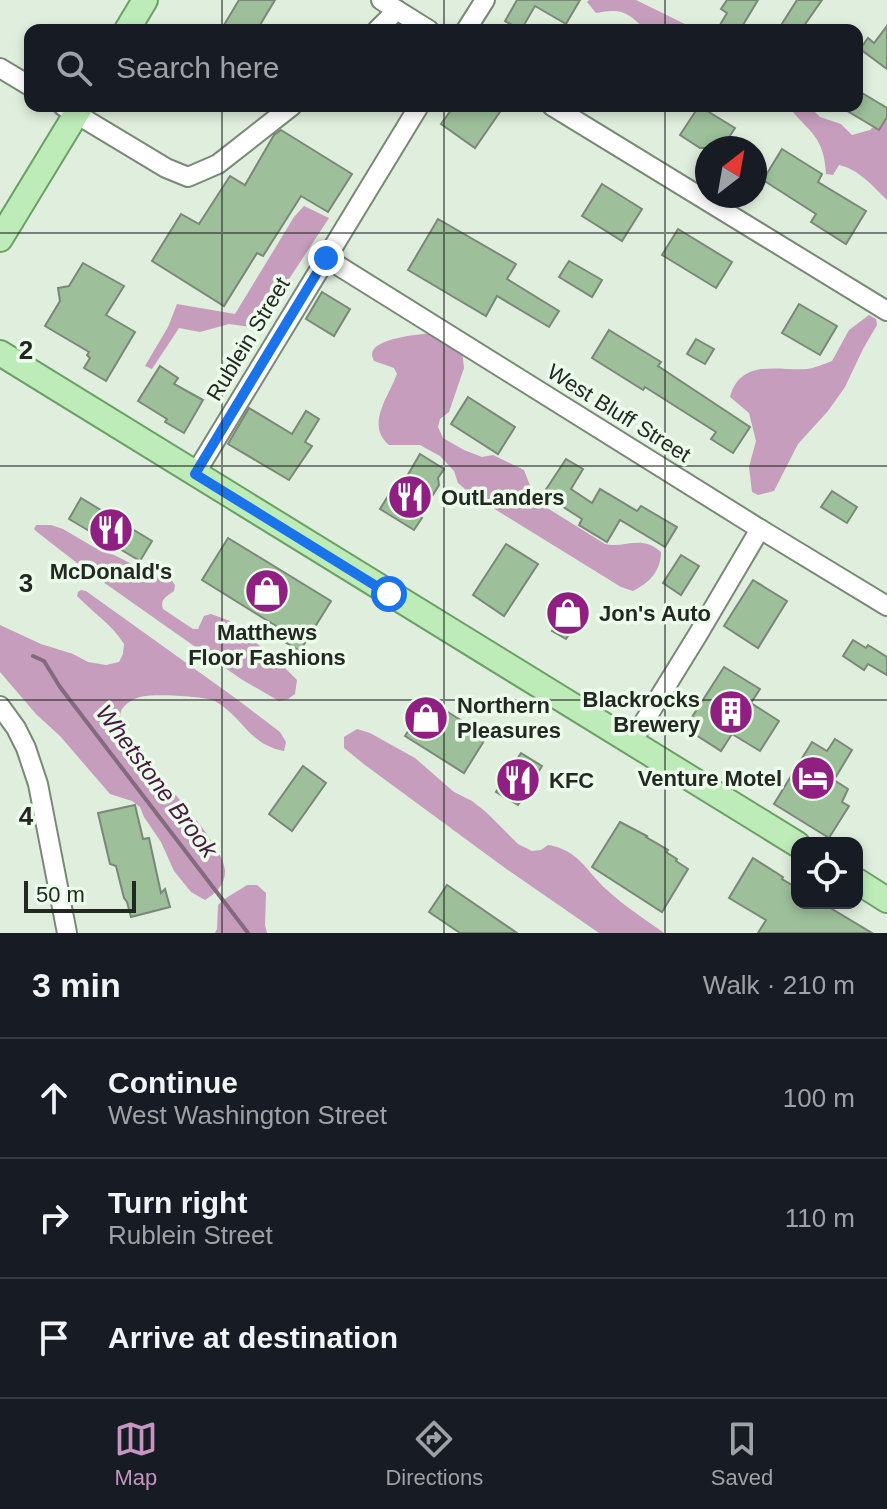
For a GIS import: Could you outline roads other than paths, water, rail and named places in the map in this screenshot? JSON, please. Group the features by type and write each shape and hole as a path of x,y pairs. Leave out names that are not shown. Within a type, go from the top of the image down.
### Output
{"main road":[{"path":"131,24 145,0"},
{"path":"0,239 72,112"},
{"path":"0,353 791,840"},
{"path":"863,885 887,900"}],"street":[{"path":"470,24 485,0"},
{"path":"380,24 389,5 419,24"},
{"path":"0,68 24,82"},
{"path":"79,112 166,168 188,177 218,164 284,112"},
{"name":"Rublein Street","path":"195,474 415,112"},
{"path":"562,112 887,311"},
{"name":"West Bluff Street","path":"326,258 887,606"},
{"path":"631,743 760,529"},
{"path":"0,706 26,748 38,784 67,933"}],"waterway":[{"name":"Whetstone Brook","path":"33,656 44,661 60,687 248,933"}],"place":[{"name":"OutLanders","path":"410,497"},
{"name":"McDonald's","path":"111,530"},
{"name":"Matthews Floor Fashions","path":"267,591"},
{"name":"Jon's Auto","path":"568,613"},
{"name":"Blackrocks Brewery","path":"731,712"},
{"name":"Northern Pleasures","path":"426,718"},
{"name":"Venture Motel","path":"813,778"},
{"name":"KFC","path":"518,780"}]}
